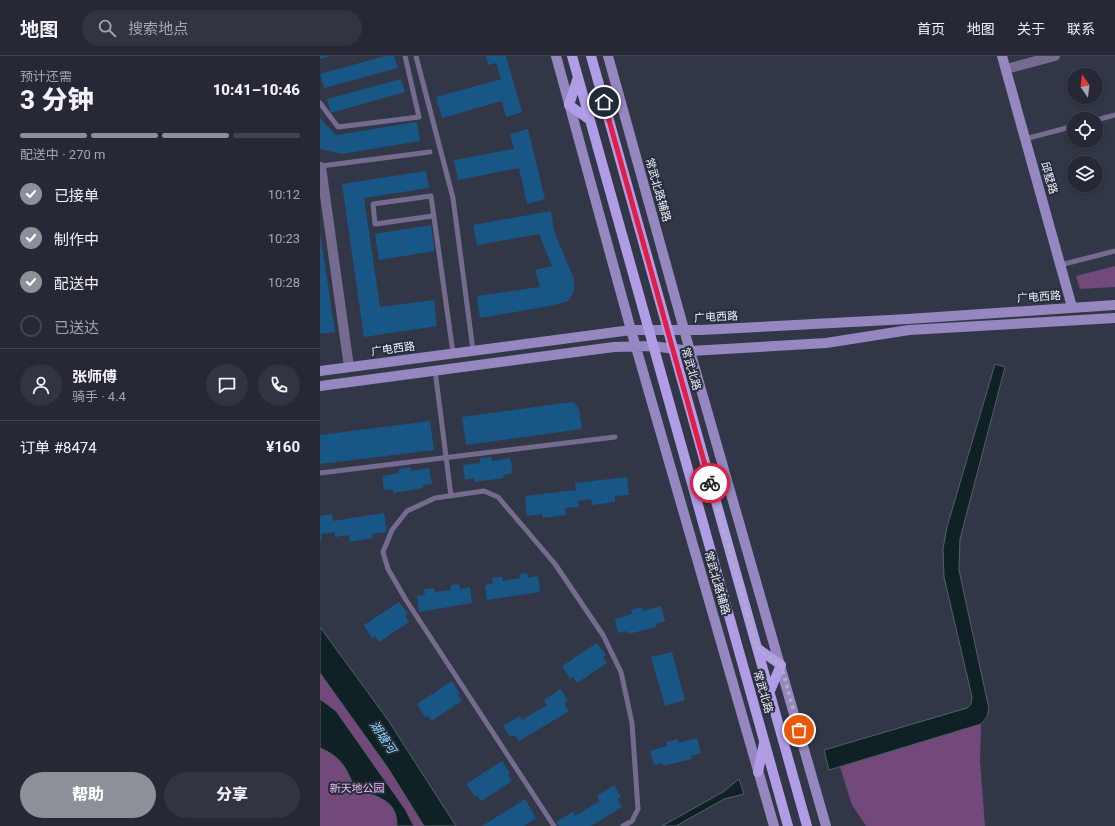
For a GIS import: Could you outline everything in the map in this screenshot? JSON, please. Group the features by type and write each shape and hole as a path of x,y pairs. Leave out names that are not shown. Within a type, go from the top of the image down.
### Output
{"main road":[{"name":"常武北路","path":"572,56 788,826"},
{"name":"常武北路","path":"591,56 807,826"},
{"path":"578,77 569,105 590,120"},
{"path":"757,648 781,665 769,693"},
{"path":"758,772 764,741"}],"street":[{"path":"556,56 630,330"},
{"name":"常武北路辅路","path":"608,56 690,351"},
{"name":"邱墅路","path":"1002,56 1072,307"},
{"path":"1006,69 1055,56"},
{"path":"320,166 349,367"},
{"name":"广电西路","path":"320,371 630,330 685,330 908,319 1115,305"},
{"path":"320,386 614,347 653,346 690,351 826,343 909,330 1115,318"},
{"name":"常武北路辅路","path":"630,330 774,826"},
{"path":"690,351 826,826"}],"lane":[{"path":"320,103 338,127 419,117 405,56"},
{"path":"416,56 453,198 474,350"},
{"path":"1103,118 1115,115"},
{"path":"1025,139 1067,128"},
{"path":"320,166 430,152"},
{"path":"433,216 376,224 372,204 431,196 453,353"},
{"path":"1060,265 1115,251"},
{"path":"435,370 451,496"},
{"path":"320,473 615,437"},
{"path":"554,826 406,600 388,569 383,552 392,530 407,511 434,498 484,491 498,497 555,564 603,635 621,672 632,723 638,809 634,823 623,826"}],"green space":[{"path":"1115,266 1115,287 1080,289 1076,276"},
{"name":"新天地公园","path":"320,673 388,768 424,826 320,826"},
{"path":"981,724 980,761 985,826 866,826 852,805 840,767"}],"water":[{"path":"995,364 1005,367 960,539 959,570 989,709 987,717 981,724 829,770 824,750 967,708 971,704 972,697 944,577 943,549 947,527"},
{"name":"湖塘河","path":"320,627 388,720 456,826 424,826 388,768 320,673"},
{"path":"320,699 336,711 405,809 414,826 397,826 396,816 389,804 354,787 342,763 333,755 320,748"},
{"path":"739,779 744,794 724,799 676,826 662,826 723,792"}],"building":[{"path":"320,56 331,56 320,59"},
{"path":"385,56 394,56 398,68 324,88 320,74"},
{"path":"486,56 506,56 522,112 506,117 502,101 442,118 436,97 501,79 496,63 488,65"},
{"path":"401,79 405,92 331,113 327,99"},
{"path":"320,118 336,135 417,122 420,141 342,154 320,149"},
{"path":"528,129 545,199 527,204 519,168 458,180 454,160 514,149 510,134"},
{"path":"426,171 429,188 364,198 380,307 434,300 437,326 364,337 342,184"},
{"path":"551,211 554,231 574,279 574,291 568,301 555,305 480,318 477,296 540,287 535,270 552,266 539,234 477,245 473,225"},
{"path":"431,225 435,251 379,260 375,234"},
{"path":"320,232 335,332 320,334"},
{"path":"571,402 575,403 579,409 582,429 466,445 462,417"},
{"path":"430,421 434,450 320,464 320,435"},
{"path":"491,457 492,461 510,458 513,473 503,475 504,478 474,482 474,478 465,480 463,465 480,463 480,458"},
{"path":"410,467 411,471 429,468 432,484 422,485 423,488 393,493 393,489 384,490 382,476 399,473 399,469"},
{"path":"627,477 629,495 615,496 615,502 592,505 591,499 578,501 579,507 565,508 566,515 543,518 542,514 527,516 525,496 576,490 575,483"},
{"path":"384,513 387,532 372,534 373,538 350,542 349,535 335,537 335,532 321,534 322,539 320,540 320,516 332,514 333,521"},
{"path":"527,573 528,578 538,576 540,592 487,600 485,585 493,584 492,578 502,577 503,581 520,578 519,574"},
{"path":"459,584 460,589 470,587 472,603 419,612 417,596 425,595 424,589 434,588 435,592 451,590 451,585"},
{"path":"399,602 408,614 405,616 409,622 379,642 375,636 372,638 364,625"},
{"path":"661,606 665,621 656,624 657,627 628,634 627,631 618,633 615,619 632,614 631,610 642,607 643,611"},
{"path":"597,643 606,655 603,657 607,663 577,683 573,677 570,679 562,666"},
{"path":"672,652 685,700 665,706 651,657"},
{"path":"452,681 460,694 458,695 462,701 431,721 428,716 425,717 417,704"},
{"path":"561,689 568,701 564,703 569,711 519,741 515,735 510,737 503,726 520,716 522,720 547,705 544,700"},
{"path":"697,738 701,753 691,756 692,759 663,766 663,763 654,765 650,751 667,746 666,742 678,739 678,743"},
{"path":"502,761 510,773 508,775 512,781 481,801 477,795 475,797 466,784"},
{"path":"614,785 621,797 617,799 622,807 591,826 559,826 556,822 573,812 575,816 600,801 597,796"},
{"path":"525,799 536,818 524,826 482,826"}],"way so far":[{"path":"710,483 757,648 781,665 799,730"}],"route":[{"path":"604,102 710,483"}]}
